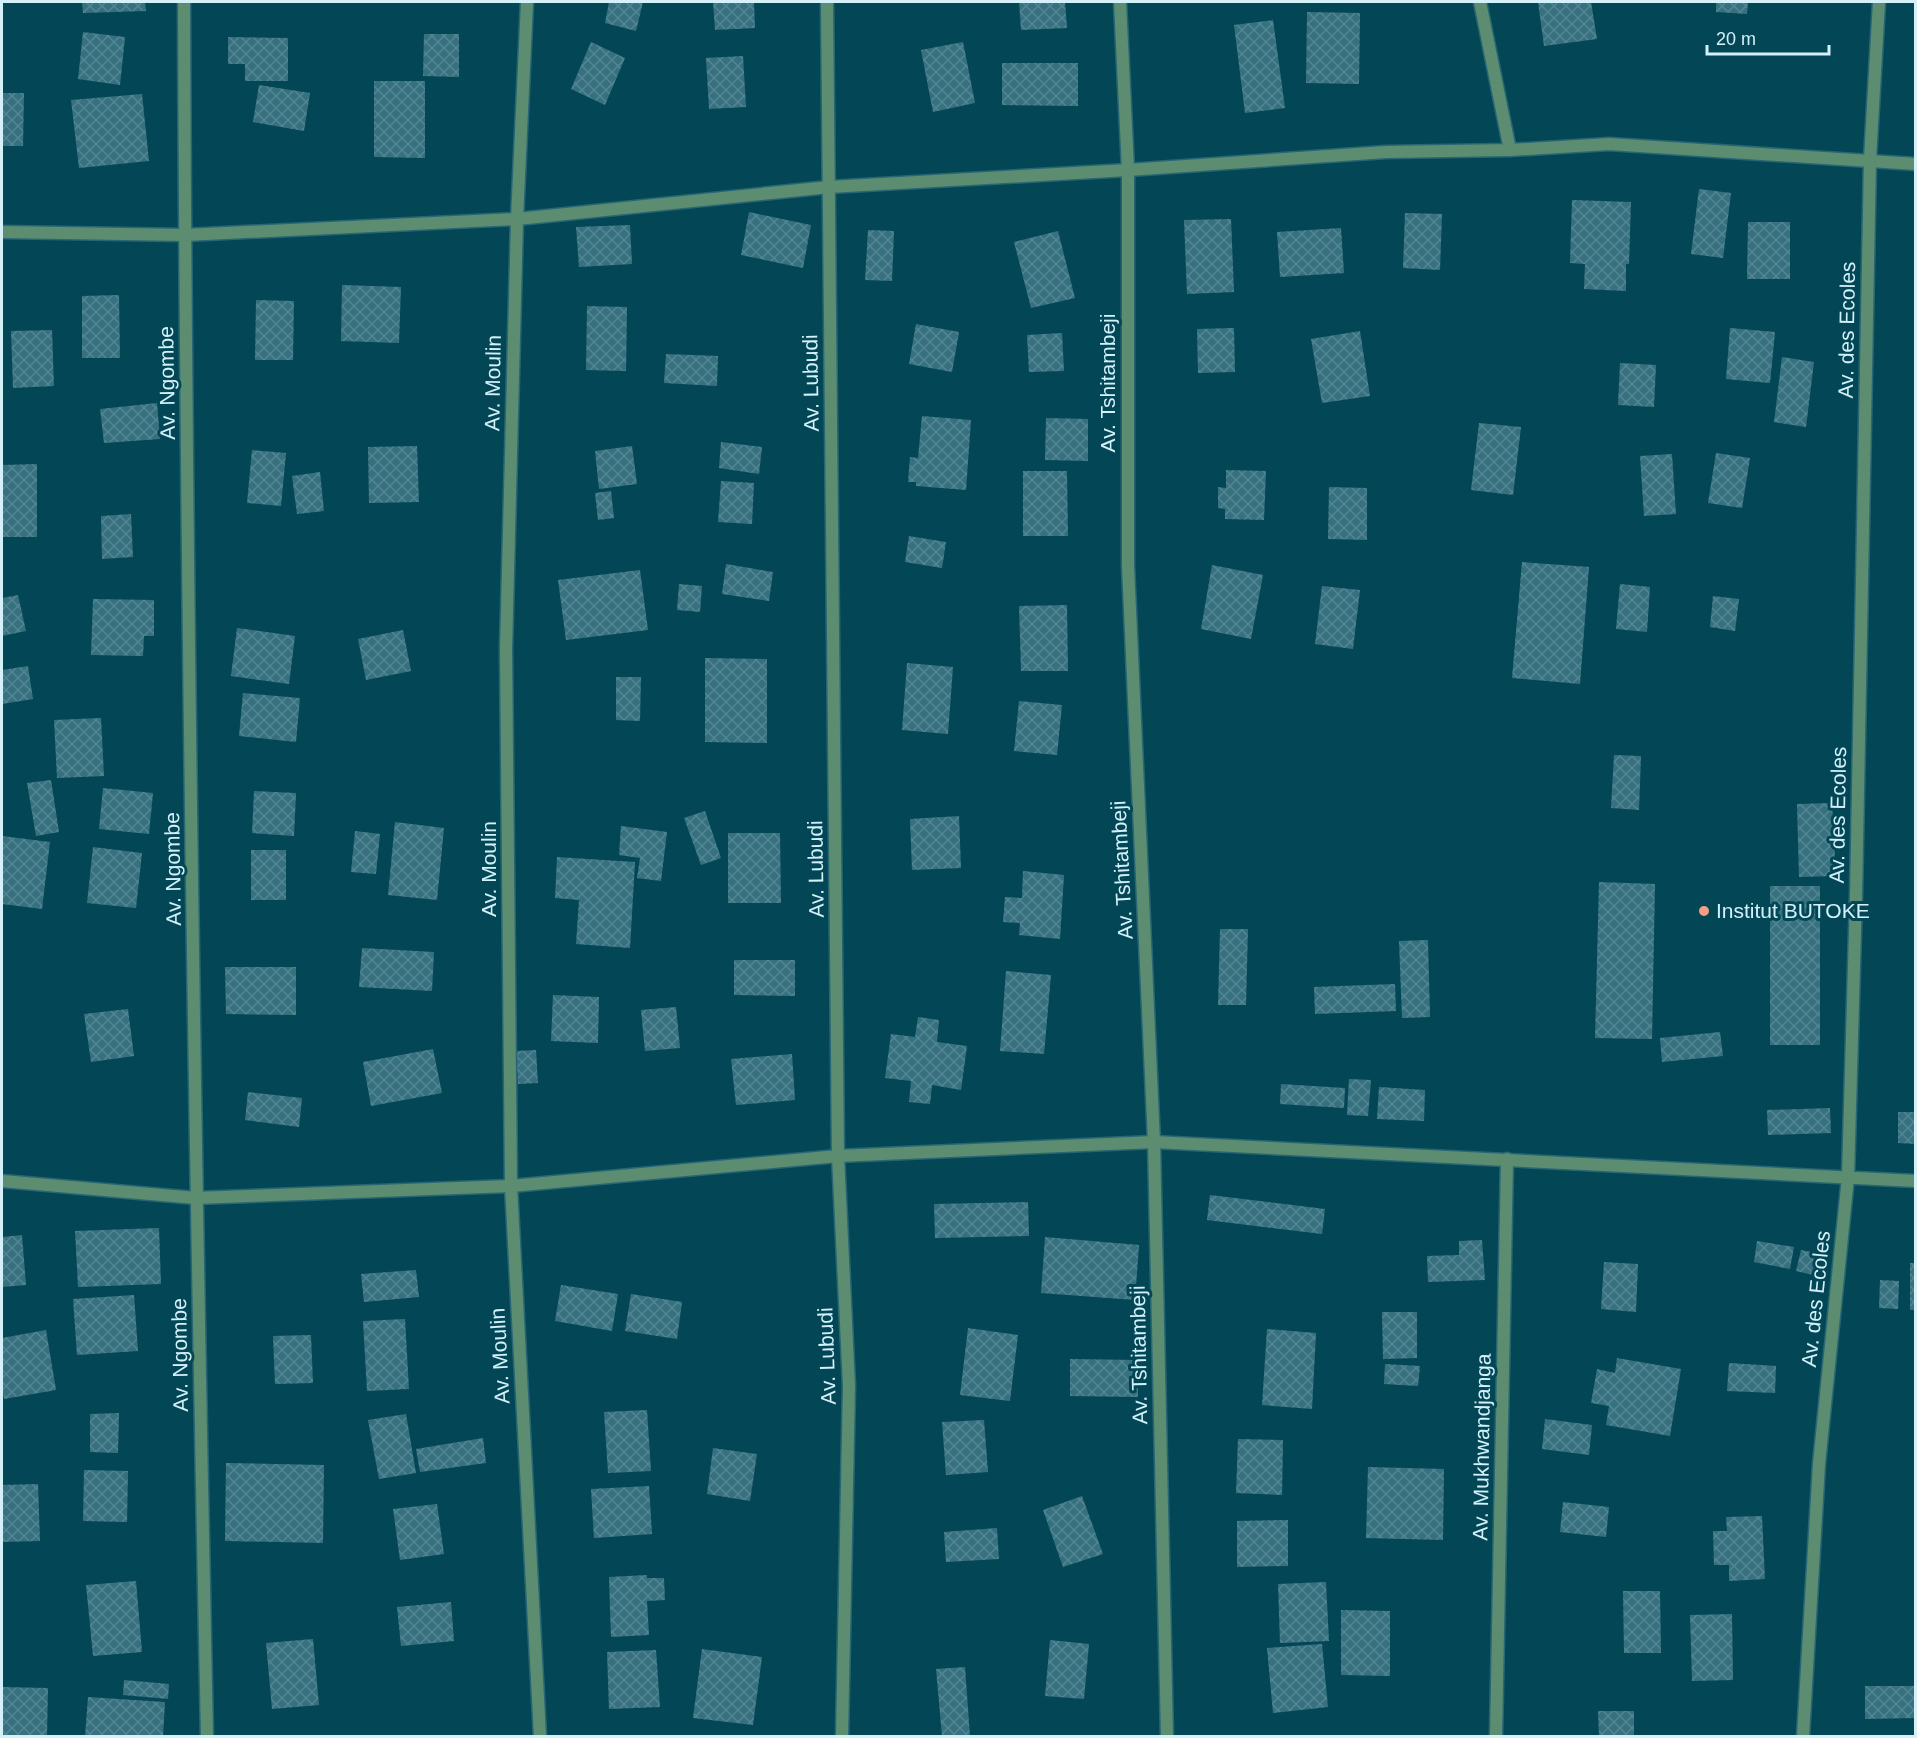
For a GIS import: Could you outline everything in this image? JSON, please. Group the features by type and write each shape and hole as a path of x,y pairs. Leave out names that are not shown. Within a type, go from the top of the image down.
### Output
{"street":[{"name":"Av. Ngombe","path":"184,2 196,1198 207,1737"},
{"name":"Av. Moulin","path":"527,2 516,219 506,649 511,1186 540,1737"},
{"name":"Av. Lubudi","path":"827,2 838,1156 849,1386 842,1737"},
{"name":"Av. Tshitambeji","path":"1120,2 1128,170 1128,566 1154,1142 1167,1737"},
{"path":"1479,2 1510,150"},
{"name":"Av. des Ecoles","path":"1803,1737 1819,1464 1848,1177 1856,896 1870,159 1879,2"},
{"path":"2,232 185,235 516,219 829,187 1386,152 1510,150 1609,144 1870,159 1916,164"},
{"path":"2,1181 196,1198 511,1186 838,1156 1154,1142 1916,1181"},
{"name":"Av. Mukhwandjanga","path":"1496,1737 1507,1159"}],"building":[{"path":"82,2 145,2 146,11 83,13"},
{"path":"609,2 643,2 636,31 605,23"},
{"path":"713,2 754,2 755,28 715,30"},
{"path":"1019,2 1065,2 1067,28 1021,30"},
{"path":"1538,2 1591,2 1597,39 1544,46"},
{"path":"1716,2 1748,2 1747,14 1716,12"},
{"path":"1307,12 1360,13 1359,84 1306,83"},
{"path":"1273,20 1285,108 1245,113 1234,25"},
{"path":"83,32 125,37 120,85 78,79"},
{"path":"424,34 459,34 459,77 423,76"},
{"path":"228,37 288,38 288,81 245,81 245,64 228,64"},
{"path":"591,42 625,58 605,105 571,89"},
{"path":"963,42 975,103 933,112 921,50"},
{"path":"743,56 746,107 709,109 706,58"},
{"path":"1002,63 1078,63 1078,106 1002,105"},
{"path":"374,81 425,81 425,158 374,157"},
{"path":"259,85 310,93 304,131 253,122"},
{"path":"2,93 24,93 23,146 2,146"},
{"path":"142,94 149,161 79,168 71,100"},
{"path":"1699,189 1731,193 1723,258 1691,254"},
{"path":"1572,200 1631,202 1626,291 1584,289 1585,264 1570,263"},
{"path":"749,212 811,225 803,268 741,255"},
{"path":"1405,213 1442,214 1440,270 1403,268"},
{"path":"1231,219 1234,292 1187,294 1184,220"},
{"path":"1748,222 1790,222 1790,279 1747,279"},
{"path":"630,225 632,264 579,267 576,227"},
{"path":"1341,228 1344,273 1280,277 1277,232"},
{"path":"868,230 894,231 892,281 865,280"},
{"path":"1058,231 1075,298 1031,308 1014,242"},
{"path":"342,285 401,287 399,343 341,341"},
{"path":"119,295 120,358 82,358 82,296"},
{"path":"256,300 294,301 293,360 255,360"},
{"path":"587,306 627,307 626,371 586,370"},
{"path":"916,324 959,332 952,372 909,364"},
{"path":"1234,328 1235,372 1198,373 1197,329"},
{"path":"1730,328 1775,332 1770,383 1726,379"},
{"path":"52,330 54,386 13,388 11,331"},
{"path":"1360,331 1370,396 1322,403 1311,339"},
{"path":"1062,333 1064,371 1029,372 1027,335"},
{"path":"666,354 718,356 717,386 664,383"},
{"path":"1782,357 1814,362 1806,427 1774,422"},
{"path":"1620,363 1656,365 1654,407 1618,405"},
{"path":"157,403 160,439 104,443 100,409"},
{"path":"922,416 971,420 966,490 916,486 916,482 908,482 910,457 918,458"},
{"path":"1046,418 1088,419 1088,461 1045,460"},
{"path":"1479,423 1521,427 1513,495 1471,490"},
{"path":"721,442 762,447 759,474 719,468"},
{"path":"417,446 419,502 369,503 368,447"},
{"path":"632,446 637,484 599,489 595,451"},
{"path":"252,450 286,453 281,506 247,503"},
{"path":"1716,453 1750,458 1742,508 1708,503"},
{"path":"1672,454 1676,514 1644,516 1640,456"},
{"path":"37,464 37,537 2,537 2,465"},
{"path":"1226,470 1266,471 1264,520 1225,519 1225,509 1218,508 1218,487 1226,488"},
{"path":"1023,471 1067,471 1068,536 1023,536"},
{"path":"320,472 324,511 297,514 292,476"},
{"path":"721,481 754,483 752,524 718,522"},
{"path":"1329,487 1367,488 1367,540 1328,539"},
{"path":"611,491 614,518 598,520 595,493"},
{"path":"131,514 133,557 102,559 101,516"},
{"path":"909,536 946,542 942,568 905,562"},
{"path":"1522,562 1589,567 1580,684 1512,678"},
{"path":"726,564 773,572 769,601 722,594"},
{"path":"1212,565 1263,575 1251,639 1201,629"},
{"path":"640,570 648,630 566,640 558,580"},
{"path":"679,584 702,586 700,612 677,610"},
{"path":"1620,584 1650,587 1647,632 1616,629"},
{"path":"1322,586 1360,590 1353,649 1315,644"},
{"path":"18,595 26,631 2,636 2,598"},
{"path":"1713,596 1739,599 1735,631 1710,627"},
{"path":"93,599 154,600 154,636 144,636 143,656 91,655"},
{"path":"1067,605 1068,671 1021,671 1019,606"},
{"path":"237,628 295,636 289,684 231,676"},
{"path":"403,630 411,671 366,680 358,639"},
{"path":"705,658 767,659 767,743 705,742"},
{"path":"907,663 953,667 948,734 902,730"},
{"path":"28,666 33,699 2,704 2,670"},
{"path":"616,677 641,677 640,721 616,720"},
{"path":"243,693 300,698 296,742 239,736"},
{"path":"1019,701 1062,705 1057,755 1014,751"},
{"path":"101,718 104,776 57,778 54,720"},
{"path":"1614,755 1641,756 1639,810 1611,808"},
{"path":"51,780 59,832 36,836 27,783"},
{"path":"103,788 153,793 149,834 99,829"},
{"path":"254,791 296,793 294,836 252,833"},
{"path":"1832,803 1836,876 1799,877 1797,804"},
{"path":"705,811 721,858 701,865 684,818"},
{"path":"959,816 961,868 912,870 910,819"},
{"path":"395,822 444,828 437,900 388,895"},
{"path":"621,826 667,832 661,881 637,878 640,858 619,855"},
{"path":"355,831 380,834 376,874 351,872"},
{"path":"728,833 780,833 781,903 728,903"},
{"path":"2,836 50,842 42,909 2,904"},
{"path":"93,847 142,853 136,908 87,903"},
{"path":"251,850 286,850 286,900 251,900"},
{"path":"557,857 635,862 630,948 576,944 579,900 555,898"},
{"path":"1023,871 1064,875 1060,939 1019,935 1020,923 1003,922 1005,897 1022,898"},
{"path":"1599,882 1655,884 1652,1039 1595,1038"},
{"path":"1770,886 1820,886 1820,1045 1770,1045"},
{"path":"1220,929 1248,929 1246,1005 1218,1005"},
{"path":"1428,940 1430,1017 1402,1018 1399,941"},
{"path":"362,948 434,952 432,991 359,987"},
{"path":"734,960 795,960 795,996 734,995"},
{"path":"225,967 296,967 296,1015 226,1014"},
{"path":"1006,971 1051,975 1044,1054 1000,1051"},
{"path":"1395,984 1396,1011 1315,1014 1314,987"},
{"path":"553,995 599,997 598,1043 551,1041"},
{"path":"676,1007 680,1048 645,1051 641,1010"},
{"path":"128,1009 134,1056 91,1062 84,1014"},
{"path":"918,1017 939,1020 937,1042 967,1046 961,1090 932,1085 930,1104 909,1102 911,1081 885,1078 891,1034 915,1037"},
{"path":"1720,1032 1723,1056 1662,1062 1660,1038"},
{"path":"433,1049 442,1093 371,1106 363,1062"},
{"path":"536,1050 538,1083 518,1084 516,1051"},
{"path":"792,1054 795,1100 736,1105 731,1059"},
{"path":"1349,1079 1371,1080 1368,1116 1347,1115"},
{"path":"1281,1084 1345,1088 1344,1108 1280,1104"},
{"path":"1379,1087 1425,1090 1424,1121 1377,1119"},
{"path":"248,1092 302,1098 299,1127 245,1120"},
{"path":"1830,1108 1831,1133 1768,1135 1767,1110"},
{"path":"1898,1112 1916,1112 1916,1144 1898,1143"},
{"path":"1210,1195 1325,1209 1322,1234 1207,1220"},
{"path":"1028,1202 1029,1236 935,1238 934,1204"},
{"path":"159,1228 161,1284 78,1287 75,1231"},
{"path":"22,1235 26,1285 2,1287 2,1237"},
{"path":"1045,1237 1139,1245 1135,1300 1041,1293"},
{"path":"1482,1240 1485,1280 1428,1282 1427,1256 1459,1255 1459,1241"},
{"path":"1757,1241 1794,1247 1790,1269 1754,1262"},
{"path":"1801,1250 1822,1254 1817,1276 1796,1271"},
{"path":"1604,1262 1638,1264 1636,1312 1601,1309"},
{"path":"1910,1263 1916,1263 1916,1310 1910,1310"},
{"path":"416,1270 419,1297 364,1302 361,1274"},
{"path":"1880,1280 1899,1281 1898,1309 1879,1308"},
{"path":"561,1285 618,1294 612,1331 555,1321"},
{"path":"631,1294 682,1302 677,1339 625,1331"},
{"path":"134,1295 138,1351 77,1355 73,1299"},
{"path":"1382,1312 1417,1312 1417,1358 1383,1359"},
{"path":"405,1319 409,1389 367,1391 363,1321"},
{"path":"968,1328 1018,1335 1010,1401 960,1395"},
{"path":"1267,1329 1316,1333 1312,1409 1262,1405"},
{"path":"46,1330 56,1390 4,1399 2,1338"},
{"path":"311,1335 313,1383 275,1384 273,1336"},
{"path":"1617,1358 1681,1369 1670,1436 1606,1425 1609,1406 1591,1403 1597,1369 1615,1373"},
{"path":"1070,1359 1138,1360 1138,1397 1070,1396"},
{"path":"1729,1363 1776,1366 1775,1393 1727,1391"},
{"path":"1385,1364 1420,1366 1418,1386 1384,1384"},
{"path":"647,1410 651,1471 608,1473 604,1412"},
{"path":"119,1413 118,1453 90,1452 90,1414"},
{"path":"406,1414 416,1473 379,1479 368,1420"},
{"path":"1545,1419 1592,1425 1589,1455 1542,1449"},
{"path":"984,1420 988,1472 946,1475 942,1422"},
{"path":"483,1438 486,1463 420,1472 416,1449"},
{"path":"1238,1439 1283,1440 1282,1495 1236,1493"},
{"path":"713,1448 757,1454 750,1501 707,1494"},
{"path":"226,1463 324,1465 323,1543 225,1541"},
{"path":"1368,1467 1444,1469 1443,1540 1366,1538"},
{"path":"84,1470 128,1471 127,1522 83,1521"},
{"path":"38,1484 40,1541 2,1542 2,1485"},
{"path":"649,1486 652,1534 594,1538 591,1489"},
{"path":"1082,1496 1103,1554 1063,1567 1043,1510"},
{"path":"1563,1502 1609,1507 1606,1537 1560,1532"},
{"path":"437,1504 444,1554 400,1560 393,1509"},
{"path":"1762,1516 1765,1579 1729,1581 1729,1565 1714,1565 1713,1531 1727,1531 1726,1517"},
{"path":"1288,1520 1288,1566 1237,1567 1237,1521"},
{"path":"997,1528 999,1559 946,1562 944,1532"},
{"path":"647,1575 647,1578 664,1578 665,1600 647,1601 649,1635 611,1637 609,1577"},
{"path":"136,1581 142,1652 93,1656 86,1585"},
{"path":"1326,1582 1329,1641 1280,1643 1278,1584"},
{"path":"1623,1591 1660,1591 1661,1653 1624,1653"},
{"path":"451,1602 454,1641 401,1646 397,1607"},
{"path":"1341,1610 1390,1611 1390,1676 1341,1675"},
{"path":"1732,1614 1733,1680 1692,1681 1690,1615"},
{"path":"313,1639 319,1705 272,1709 266,1643"},
{"path":"1050,1640 1089,1644 1084,1699 1045,1696"},
{"path":"1322,1644 1328,1707 1273,1713 1267,1648"},
{"path":"702,1649 762,1657 753,1725 693,1718"},
{"path":"656,1650 660,1707 609,1709 607,1652"},
{"path":"965,1667 970,1736 942,1736 936,1669"},
{"path":"124,1680 169,1684 168,1699 123,1695"},
{"path":"1865,1686 1916,1686 1916,1718 1865,1719"},
{"path":"2,1687 48,1688 47,1736 2,1736"},
{"path":"88,1697 165,1702 163,1736 85,1736"},
{"path":"1598,1711 1634,1711 1634,1736 1599,1736"}],"place":[{"name":"Institut BUTOKE","path":"1704,911"}]}
